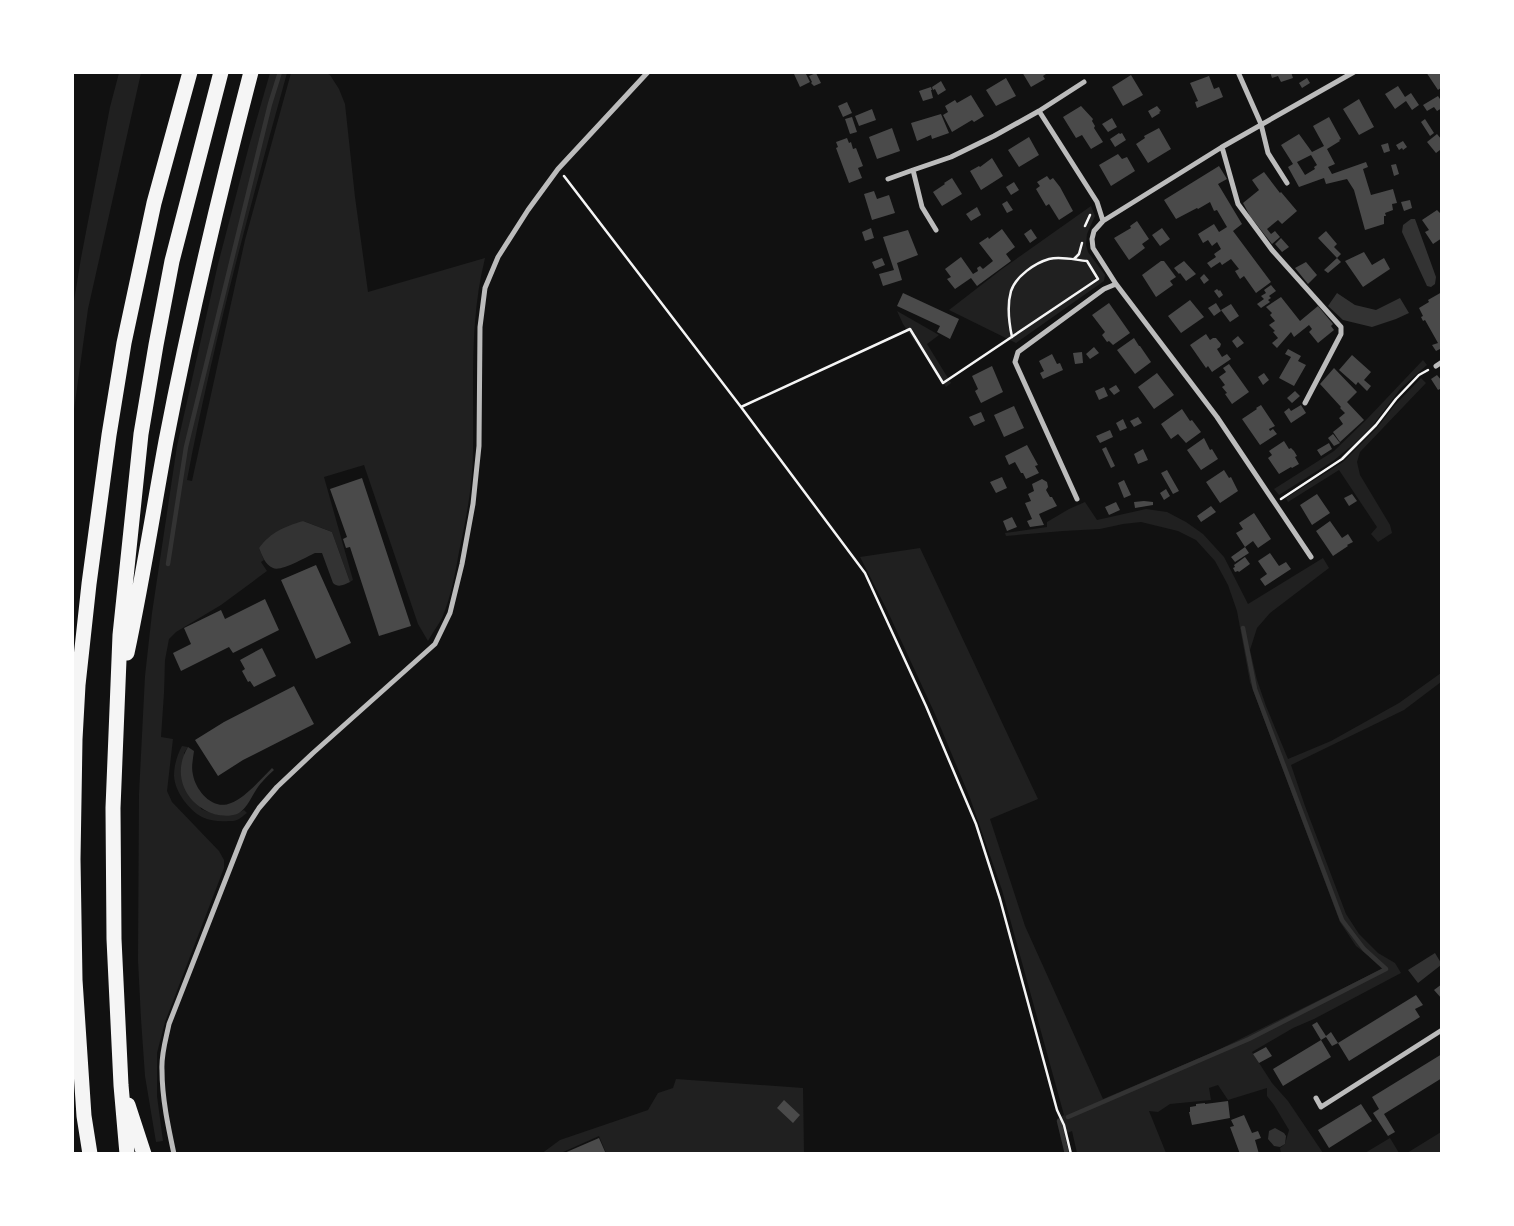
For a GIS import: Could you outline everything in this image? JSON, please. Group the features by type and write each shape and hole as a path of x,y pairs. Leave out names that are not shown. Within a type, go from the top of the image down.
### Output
{"highway":[{"path":"90,1154 84,1116 75,980 72,859 78,685 108,435 124,344 154,204 190,72"},
{"path":"127,1154 121,1085 114,939 114,808 120,635 141,434 172,261 221,72"},
{"path":"118,691 140,595 166,441 208,240 251,72"},
{"path":"121,1085 144,1154"},
{"path":"82,1154 84,1116"}],"street":[{"path":"174,1154 166,1116 162,1068 169,1024 246,830 259,808 277,787 435,644 450,613 462,564 476,482 480,327 485,288 498,257 528,210 558,169 648,72"},
{"path":"1238,72 1261,124 1268,153 1287,183"},
{"path":"1311,557 1217,417 1116,284 1093,248 1092,239 1094,231 1103,221 1222,147 1354,72"},
{"path":"888,179 951,157 994,136 1039,111 1084,82"},
{"path":"1039,111 1097,202 1103,221"},
{"path":"1222,147 1238,204 1272,250 1341,327 1341,334 1305,402"},
{"path":"913,170 922,206 936,230"},
{"path":"1077,499 1015,362 1018,352 1104,289 1116,284"},
{"path":"1436,366 1442,362"},
{"path":"1316,1098 1321,1107 1442,1030"}],"path":[{"path":"558,169 865,573 926,706 976,824 997,890 1071,1154"},
{"path":"740,407 910,329 943,383 1012,337 1098,278 1087,261 1061,258 1049,259 1030,268 1018,280 1012,289 1009,303 1012,337"},
{"path":"1275,502 1342,459 1376,425 1419,375 1436,366"}],"shaded area":[{"path":"119,73 141,73 88,309 73,417 73,307 110,107"},
{"path":"270,73 287,73 220,326 187,480 192,481 245,240 291,73 326,73 330,75 339,89 345,104 368,292 485,258 474,330 472,476 467,515 450,594 442,618 428,641 418,624 364,465 324,477 353,580 350,582 332,532 303,521 259,548 264,560 261,562 267,571 221,605 176,632 169,639 165,660 161,737 173,739 167,791 172,802 219,851 224,860 224,868 165,1022 157,1053 157,1096 163,1141 156,1142 145,1076 138,960 139,794 145,676 152,613 177,446 218,264"},
{"path":"1091,206 1095,216 1087,234 1086,245 1088,252 1105,275 1104,281 1016,343 949,310 1002,269"},
{"path":"1411,219 1415,219 1436,277 1435,284 1431,287 1427,286 1402,232 1403,225"},
{"path":"1337,293 1355,305 1376,310 1400,298 1409,313 1372,327 1343,320 1328,306"},
{"path":"897,311 939,335 927,344 951,383 946,387 903,324"},
{"path":"1423,360 1427,365 1401,388 1373,425 1354,444 1333,461 1279,495 1274,489 1334,451"},
{"path":"1421,378 1426,383 1360,452 1357,462 1360,475 1390,525 1392,533 1378,542 1371,534 1377,527 1339,470 1288,502 1286,498 1343,462 1377,428 1394,406"},
{"path":"1085,502 1097,520 1146,509 1167,512 1186,522 1203,534 1224,557 1248,604 1323,558 1329,568 1270,613 1257,628 1250,650 1257,680 1266,706 1288,759 1331,741 1399,703 1441,673 1441,682 1404,710 1291,765 1346,914 1359,934 1378,953 1395,963 1401,973 1314,1019 1293,1028 1252,1052 1323,1153 1281,1153 1280,1148 1285,1144 1289,1130 1267,1096 1267,1088 1228,1100 1218,1085 1209,1088 1211,1100 1170,1104 1158,1112 1149,1111 1166,1153 1077,1153 1072,1131 1061,1136 1057,1119 1064,1115 1002,890 970,798 935,714 887,610 860,557 920,548 1038,799 990,819 1025,926 1103,1099 1218,1050 1384,968 1356,946 1340,922 1250,682 1237,611 1228,585 1215,561 1196,540 1178,531 1141,522 1100,529 1006,536 1005,533 1047,527 1047,522"},
{"path":"303,521 332,532 350,582 339,586 333,583 322,553 315,553 294,564 277,569 270,567 266,562 259,548 264,542 278,531"},
{"path":"182,746 188,747 184,753 201,809 222,815 238,813 244,810 247,813 235,821 216,821 202,817 188,805 177,788 174,776 176,761"},
{"path":"188,747 194,751 192,772 198,787 206,798 218,804 224,805 236,801 253,788 272,768 274,770 265,778 241,812 231,816 214,814 194,802 183,786 181,767"},
{"path":"1435,953 1441,965 1418,983 1408,970"},
{"path":"676,1079 803,1088 804,1153 606,1153 599,1136 561,1153 541,1154 560,1140 648,1110 658,1093 673,1088"},
{"path":"1275,1128 1286,1136 1285,1144 1280,1147 1274,1146 1268,1139 1269,1131"},
{"path":"1441,1132 1441,1153 1407,1153"},
{"path":"1390,1138 1399,1153 1365,1153"}],"building":[{"path":"805,72 810,82 800,87 794,74"},
{"path":"1022,72 1049,72 1043,76 1045,79 1031,87"},
{"path":"1270,72 1291,72 1293,78 1281,82 1278,76 1272,78"},
{"path":"1426,72 1442,72 1442,87 1438,90"},
{"path":"816,73 821,83 814,86 809,76"},
{"path":"1131,75 1143,95 1123,106 1112,87"},
{"path":"1209,76 1214,89 1219,87 1223,97 1197,108 1195,102 1198,101 1190,83"},
{"path":"1006,78 1016,96 996,106 986,90"},
{"path":"1307,78 1310,83 1302,88 1299,83"},
{"path":"941,81 946,90 938,95 932,87"},
{"path":"1398,86 1405,97 1411,93 1419,105 1412,110 1406,101 1395,109 1385,94"},
{"path":"931,87 933,98 923,101 919,91"},
{"path":"971,95 984,116 974,122 972,120 952,132 943,115 948,112 945,106 955,100 957,103"},
{"path":"1438,96 1442,102 1442,108 1437,111 1434,107 1427,111 1423,105"},
{"path":"1359,99 1374,127 1359,135 1343,109"},
{"path":"847,102 852,113 843,117 838,106"},
{"path":"1081,106 1093,119 1094,128 1103,142 1091,149 1082,135 1076,138 1063,117"},
{"path":"1157,106 1161,111 1152,118 1148,111"},
{"path":"872,109 876,120 859,126 855,116"},
{"path":"941,114 949,133 932,139 931,135 917,141 911,123"},
{"path":"852,117 857,132 850,134 845,119"},
{"path":"1329,117 1341,139 1327,149 1335,164 1328,167 1332,174 1366,162 1368,167 1363,169 1371,195 1393,189 1397,203 1392,204 1393,210 1385,213 1384,224 1365,230 1354,190 1347,179 1326,184 1324,178 1299,187 1288,167 1293,164 1281,145 1299,134 1312,152 1324,146 1313,126","holes":["1311,155 1317,165 1314,167 1315,169 1305,175 1297,162"]},
{"path":"1112,118 1117,127 1108,132 1102,124"},
{"path":"1425,119 1434,133 1430,136 1421,122"},
{"path":"892,128 900,151 877,159 869,137"},
{"path":"1159,128 1171,149 1148,163 1136,144 1145,138 1144,136"},
{"path":"1122,133 1126,140 1115,147 1110,139"},
{"path":"1437,134 1442,140 1442,152 1440,150 1436,153 1427,142"},
{"path":"1029,137 1039,155 1019,167 1008,150"},
{"path":"847,138 849,143 851,142 853,149 856,148 863,166 858,168 862,178 849,183 836,148 838,147 836,142"},
{"path":"1403,141 1407,147 1399,150 1396,145"},
{"path":"1388,143 1390,151 1384,153 1381,145"},
{"path":"1118,154 1122,159 1127,157 1135,171 1111,186 1099,165"},
{"path":"992,158 1003,176 981,190 970,171 980,167"},
{"path":"1396,164 1399,174 1394,176 1391,165"},
{"path":"1219,166 1227,179 1218,184 1242,224 1233,231 1271,282 1256,293 1244,276 1240,279 1235,271 1239,269 1231,259 1222,265 1220,262 1211,268 1207,263 1216,257 1214,254 1221,249 1217,242 1212,246 1208,240 1203,243 1198,234 1214,224 1219,232 1227,227 1217,210 1214,211 1210,202 1176,219 1164,200"},
{"path":"1264,172 1297,211 1282,224 1278,220 1267,229 1271,234 1275,231 1280,237 1272,244 1250,216 1243,203 1259,190 1252,180"},
{"path":"1047,176 1050,180 1053,178 1060,187 1073,211 1059,220 1049,204 1046,206 1036,189 1040,186 1037,182"},
{"path":"952,178 962,194 942,206 933,192"},
{"path":"1014,182 1019,190 1011,195 1006,187"},
{"path":"874,191 877,199 889,195 895,213 872,220 864,194"},
{"path":"1410,200 1412,208 1404,211 1401,202"},
{"path":"1007,201 1013,210 1007,213 1002,204"},
{"path":"977,207 981,215 971,221 966,214"},
{"path":"1437,210 1442,215 1442,238 1433,244 1425,232 1429,230 1422,220"},
{"path":"1137,221 1149,239 1142,244 1145,248 1129,260 1114,238 1131,228 1130,226"},
{"path":"871,228 874,238 865,241 862,232"},
{"path":"1162,228 1170,239 1160,246 1152,235"},
{"path":"1002,229 1015,247 1006,254 1011,261 977,286 971,278 955,289 947,279 951,277 945,269 961,257 973,274 978,271 977,268 980,266 983,269 993,261 979,243 988,237 989,239"},
{"path":"1031,229 1037,238 1030,243 1024,234"},
{"path":"908,230 918,255 897,263 902,280 883,286 879,274 894,270 883,237"},
{"path":"1326,231 1337,244 1334,247 1341,254 1337,258 1318,238"},
{"path":"1281,238 1289,247 1282,252 1275,244"},
{"path":"1364,252 1372,265 1384,258 1390,269 1363,287 1345,261"},
{"path":"882,258 885,265 875,269 872,262"},
{"path":"1337,258 1341,262 1328,273 1324,270"},
{"path":"1161,261 1164,261 1176,277 1170,281 1173,285 1156,297 1142,275"},
{"path":"1184,261 1196,274 1186,281 1174,268"},
{"path":"1306,262 1317,275 1308,284 1295,268"},
{"path":"1204,274 1209,280 1204,284 1200,278"},
{"path":"1271,285 1276,291 1269,296 1271,298 1268,300 1270,302 1261,308 1257,304 1264,299 1261,296 1266,293 1264,290"},
{"path":"1217,289 1223,295 1219,298 1214,291"},
{"path":"1442,292 1442,348 1436,351 1432,345 1438,343 1425,320 1423,321 1419,308"},
{"path":"903,293 959,319 950,339 937,332 940,326 897,306"},
{"path":"1281,297 1300,321 1318,306 1333,324 1331,326 1334,330 1318,343 1309,332 1312,329 1309,325 1294,337 1291,332 1277,348 1272,343 1278,338 1273,332 1275,331 1269,325 1275,321 1270,315 1272,313 1266,307"},
{"path":"1190,300 1204,317 1181,333 1168,316"},
{"path":"1109,303 1130,333 1113,345 1109,341 1107,342 1102,335 1105,332 1092,315"},
{"path":"1216,303 1221,311 1214,316 1208,308"},
{"path":"1231,304 1239,316 1230,322 1221,310"},
{"path":"1206,334 1210,340 1216,338 1221,344 1217,349 1222,357 1227,354 1231,359 1212,372 1208,366 1206,368 1190,345"},
{"path":"1238,336 1244,343 1237,348 1232,341"},
{"path":"1134,338 1151,362 1135,374 1117,350"},
{"path":"1094,347 1099,353 1090,359 1086,354"},
{"path":"1288,349 1301,356 1298,361 1306,365 1294,386 1279,378 1291,357 1285,354"},
{"path":"1082,352 1083,363 1075,364 1073,353"},
{"path":"1052,354 1057,364 1060,363 1063,370 1043,379 1040,373 1044,371 1039,361"},
{"path":"1352,355 1371,372 1364,380 1371,386 1367,391 1358,382 1356,385 1339,370"},
{"path":"1229,364 1249,392 1232,404 1225,394 1227,393 1222,387 1225,385 1219,377 1226,372 1223,368"},
{"path":"992,366 1003,392 981,403 975,391 978,389 972,376"},
{"path":"1334,368 1357,392 1347,402 1364,420 1340,442 1333,432 1343,424 1339,418 1345,413 1320,384"},
{"path":"1157,373 1174,395 1154,409 1138,387"},
{"path":"1264,373 1269,380 1263,385 1258,377"},
{"path":"1437,375 1442,381 1442,388 1438,390 1431,379"},
{"path":"1116,385 1120,391 1114,395 1109,389"},
{"path":"1104,387 1108,396 1099,400 1095,391"},
{"path":"1295,391 1300,396 1292,403 1287,398"},
{"path":"1261,405 1275,426 1269,429 1270,431 1273,429 1277,434 1260,445 1242,419"},
{"path":"1301,405 1306,413 1291,423 1284,412 1289,408 1291,411"},
{"path":"1014,406 1024,428 1004,437 994,415"},
{"path":"1182,409 1201,432 1186,443 1178,434 1171,439 1161,424"},
{"path":"981,412 985,421 974,426 969,417"},
{"path":"1138,417 1142,423 1134,427 1130,421"},
{"path":"1123,419 1127,428 1120,431 1116,423"},
{"path":"1110,430 1113,437 1100,443 1096,436"},
{"path":"1333,434 1340,443 1334,446 1328,438"},
{"path":"1204,438 1210,450 1212,449 1218,459 1201,470 1187,450"},
{"path":"1284,441 1289,449 1291,448 1294,451 1299,464 1279,474 1268,458 1272,455 1269,451"},
{"path":"1329,443 1332,449 1321,456 1317,450"},
{"path":"1027,445 1038,465 1035,466 1039,473 1026,479 1015,462 1009,465 1005,456"},
{"path":"1106,447 1115,466 1111,468 1102,449"},
{"path":"1143,449 1148,460 1138,464 1134,454"},
{"path":"1167,470 1179,491 1173,494 1161,473"},
{"path":"1224,470 1229,478 1231,477 1238,491 1220,503 1206,482"},
{"path":"1002,477 1007,488 996,493 990,482"},
{"path":"362,478 411,626 379,636 350,547 346,548 343,539 347,537 330,489"},
{"path":"1042,479 1047,482 1048,487 1046,490 1057,506 1039,514 1044,525 1030,527 1027,521 1032,519 1025,503 1031,501 1028,494 1034,491 1032,484"},
{"path":"1124,480 1131,495 1124,498 1118,483"},
{"path":"1166,489 1170,496 1164,500 1160,493"},
{"path":"1317,494 1330,513 1312,525 1300,505"},
{"path":"1352,494 1357,501 1349,506 1344,498"},
{"path":"1116,502 1120,510 1109,515 1105,507"},
{"path":"1134,502 1153,502 1153,505 1135,508"},
{"path":"1211,506 1216,512 1201,522 1197,516"},
{"path":"1254,513 1271,539 1258,548 1253,541 1245,547 1236,533 1243,529 1239,523"},
{"path":"1012,517 1017,527 1007,531 1003,521"},
{"path":"1330,521 1342,538 1348,534 1353,542 1333,556 1316,531"},
{"path":"1245,547 1249,553 1235,562 1231,557"},
{"path":"1270,553 1279,566 1286,562 1291,569 1265,586 1260,579 1267,574 1258,561"},
{"path":"1245,557 1250,564 1239,572 1235,572 1234,565"},
{"path":"316,565 351,643 316,659 281,580"},
{"path":"265,599 279,630 233,653 229,647 181,671 173,653 191,644 184,628 221,610 225,619"},
{"path":"262,648 276,676 254,687 250,681 248,682 242,671 245,669 240,660"},
{"path":"294,686 314,724 243,760 218,776 195,740 224,722"},
{"path":"1442,984 1442,999 1434,990"},
{"path":"1416,995 1423,1005 1415,1009 1420,1017 1349,1061 1338,1043"},
{"path":"1317,1022 1326,1036 1331,1032 1338,1043 1332,1046 1326,1037 1321,1040 1312,1025"},
{"path":"1321,1040 1331,1057 1283,1086 1273,1069"},
{"path":"1266,1047 1272,1056 1259,1063 1253,1054"},
{"path":"1442,1054 1442,1078 1384,1114 1395,1132 1388,1136 1373,1113 1379,1109 1372,1097"},
{"path":"784,1100 800,1115 793,1123 777,1108"},
{"path":"1228,1101 1230,1118 1192,1125 1189,1112 1190,1107 1196,1106 1196,1104"},
{"path":"1361,1104 1372,1121 1329,1148 1318,1130"},
{"path":"1244,1115 1252,1133 1258,1131 1261,1138 1255,1140 1259,1154 1240,1154 1230,1127 1234,1126 1231,1120"},
{"path":"599,1138 606,1154 562,1154"}],"waterway":[{"path":"168,564 186,447 270,104 280,72"},
{"path":"1068,1117 1249,1039 1386,969 1364,949 1342,920 1255,689 1243,628"},
{"path":"1059,1121 1067,1154"}]}
